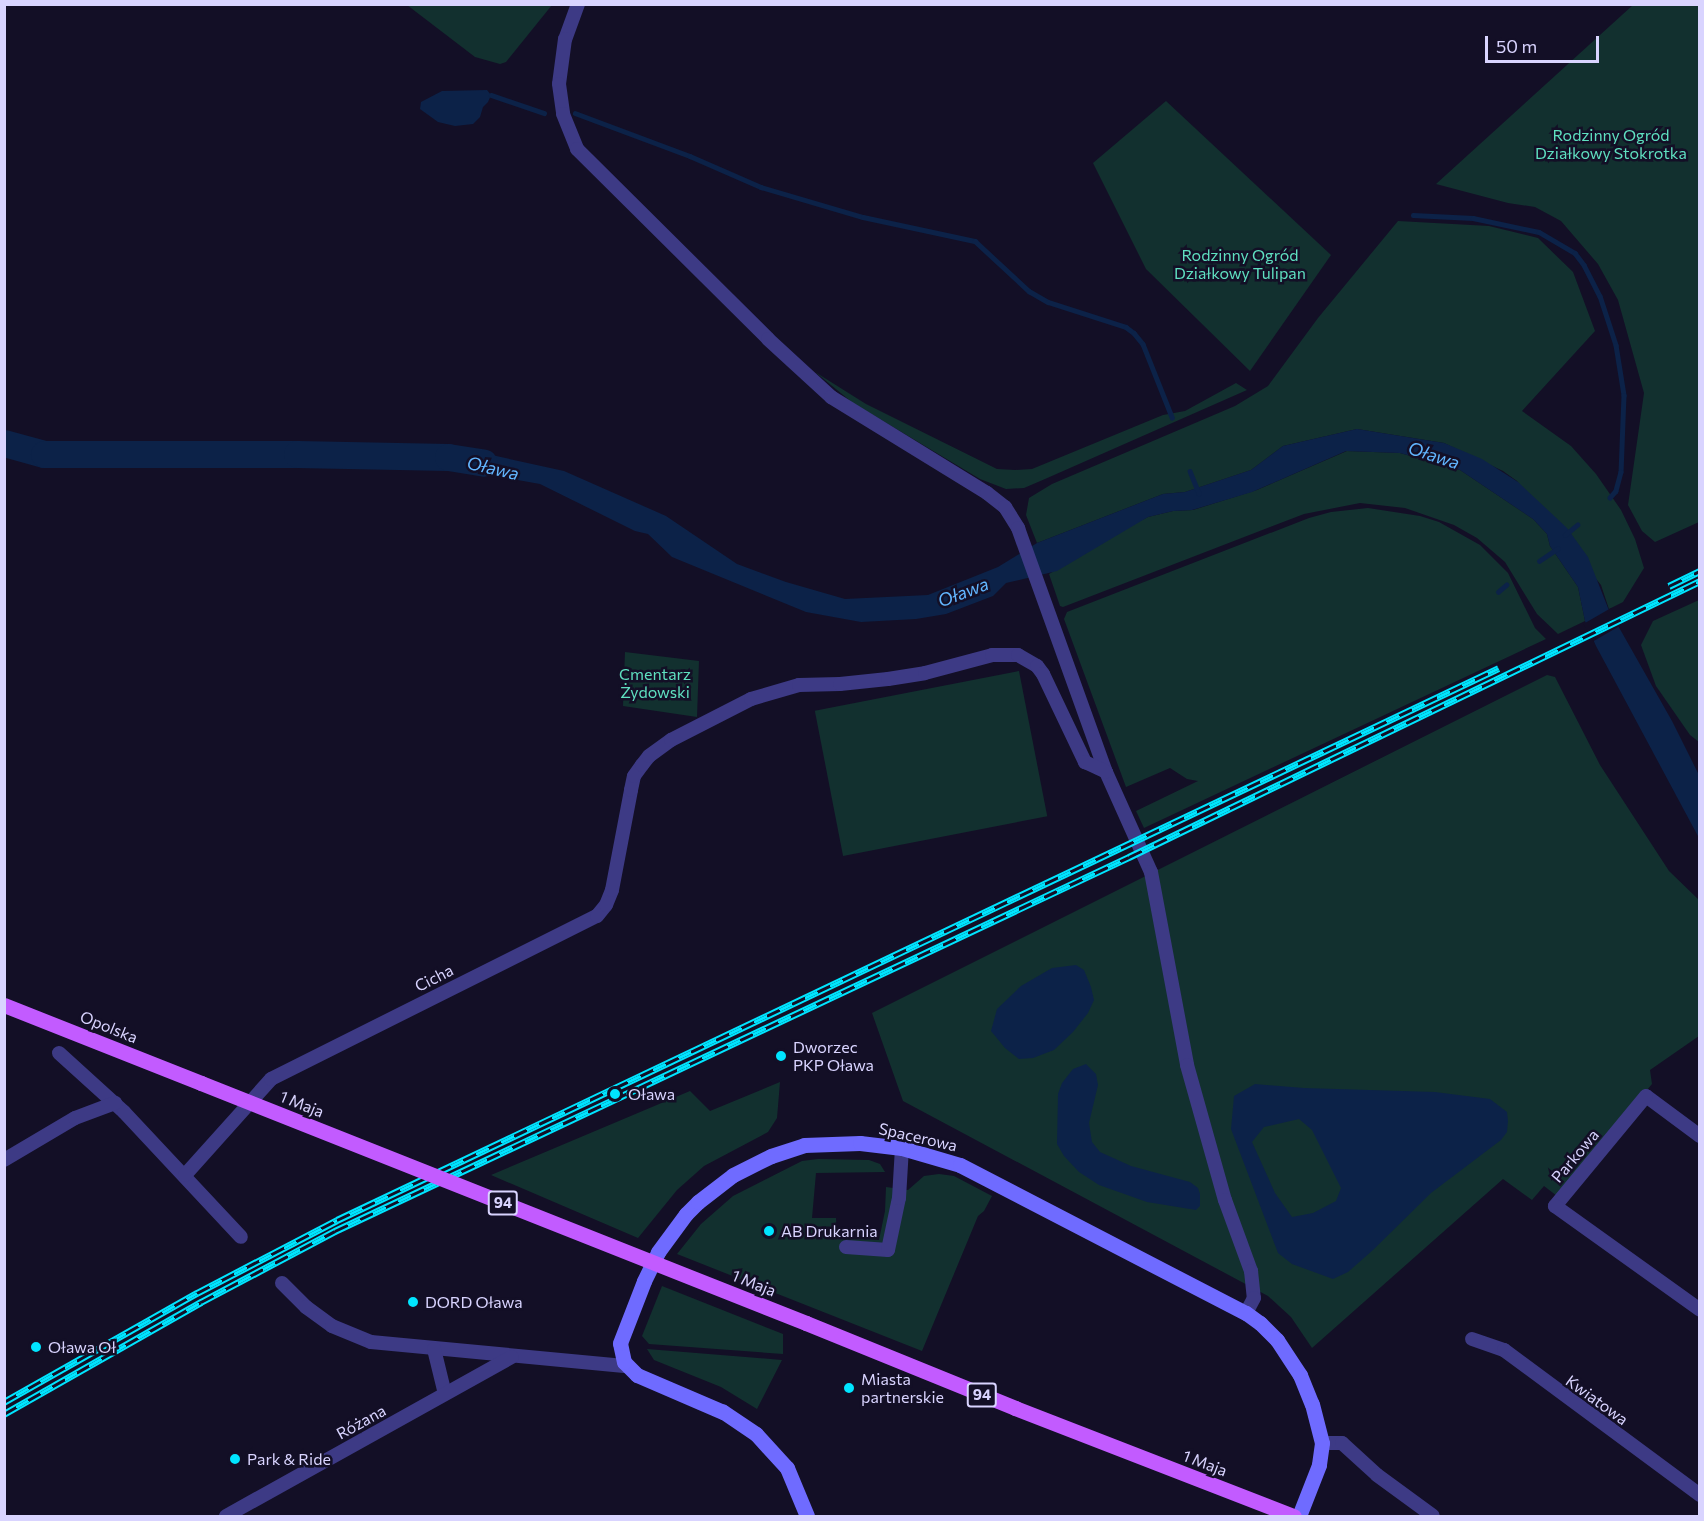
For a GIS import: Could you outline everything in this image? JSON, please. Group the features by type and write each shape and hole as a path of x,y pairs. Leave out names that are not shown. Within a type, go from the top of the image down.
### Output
{"main road":[{"name":"Opolska","path":"4,1005 201,1083"},
{"name":"1 Maja","path":"201,1083 1015,1408 1294,1516"}],"street":[{"path":"578,4 566,39 559,84 563,114 577,149 768,339 831,397 987,493 1005,507 1018,528 1109,779 1151,872 1187,1065 1225,1200 1251,1271 1254,1298 1246,1313"},
{"name":"Cicha","path":"185,1175 270,1079 601,913 612,890 634,776 649,756 671,740 770,692 799,684 840,684 897,677 992,655 1010,654 1025,658 1037,666 1062,712 1080,755 1091,768 1109,779"},
{"path":"59,1053 115,1103 185,1175 241,1238"},
{"name":"Parkowa","path":"1700,1136 1646,1096 1555,1206 1700,1310"},
{"path":"4,1160 75,1118 115,1103"},
{"name":"Spacerowa","path":"627,1366 620,1343 644,1281 675,1228 686,1214 716,1188 750,1166 804,1145 860,1143 902,1148 960,1165 1246,1313 1260,1323 1277,1340 1300,1375 1312,1404 1322,1443 1319,1466 1299,1516"},
{"path":"846,1247 888,1250 899,1198 902,1148"},
{"path":"282,1283 306,1307 332,1326 363,1340 512,1357 627,1366 644,1378 723,1412 756,1434 787,1468 807,1516"},
{"name":"Kwiatowa","path":"1472,1339 1504,1350 1700,1495"},
{"path":"434,1349 445,1394"},
{"name":"Różana","path":"226,1516 512,1357"},
{"path":"1322,1443 1342,1443 1377,1475 1433,1516"}],"green space":[{"path":"407,5 552,5 506,62 500,64 475,57"},
{"name":"Rodzinny Ogród Działkowy Stokrotka","path":"1633,5 1700,5 1699,522 1655,542 1642,531 1628,505 1644,393 1618,300 1598,264 1561,221 1535,207 1508,203 1436,184"},
{"name":"Rodzinny Ogród Działkowy Tulipan","path":"1166,101 1331,255 1250,371 1146,269 1093,163"},
{"path":"1398,221 1489,226 1538,238 1573,272 1595,331 1522,411 1571,446 1596,474 1621,510 1635,539 1644,568 1623,602 1609,609 1601,585 1517,481 1503,471 1444,443 1357,429 1283,446 1251,470 1185,492 1163,494 1037,543 1026,515 1029,498 1052,484 1235,406 1268,386 1318,318"},
{"path":"815,372 866,404 997,469 1015,470 1032,469 1163,415 1185,411 1236,383 1247,390 1024,488 1006,489 980,479 853,403"},
{"path":"1347,451 1400,453 1460,470 1533,519 1547,534 1550,546 1578,587 1585,621 1558,634 1537,614 1505,562 1477,538 1454,525 1405,508 1360,503 1304,514 1063,607 1060,606 1049,574 1130,526 1148,517 1173,511 1193,510 1257,490"},
{"path":"1368,508 1420,516 1439,522 1480,545 1508,573 1535,628 1546,639 1144,828 1136,811 1198,781 1187,779 1170,768 1126,787 1064,619 1067,612 1309,518 1331,512"},
{"path":"1699,600 1699,742 1690,735 1656,686 1641,645 1653,621"},
{"name":"Cmentarz Żydowski","path":"625,652 699,661 697,717 623,706"},
{"path":"1019,671 1047,816 843,856 815,711"},
{"path":"1547,675 1555,677 1600,765 1669,871 1699,900 1699,1036 1650,1070 1652,1084 1557,1196 1544,1186 1532,1200 1503,1179 1312,1348 1291,1317 1268,1296 903,1101 872,1013"},
{"path":"780,1082 777,1118 768,1132 704,1166 677,1190 638,1238 491,1175 690,1091 710,1111"},
{"path":"869,1160 880,1164 885,1172 816,1173 812,1218 836,1218 837,1237 879,1240 885,1211 886,1187 908,1190 924,1176 939,1174 954,1176 992,1196 984,1211 978,1216 922,1351 677,1254 701,1224 733,1196 802,1161"},
{"path":"662,1286 783,1334 783,1354 649,1344 642,1336"},
{"path":"647,1349 782,1360 757,1409 721,1387 654,1360"}],"water":[{"path":"487,90 491,95 480,117 473,124 455,126 438,122 420,109 421,102 442,91"},
{"path":"1357,429 1444,443 1482,459 1518,482 1567,528 1588,557 1608,608 1672,721 1699,775 1699,838 1596,646 1585,621 1578,587 1550,546 1547,534 1533,519 1460,470 1400,453 1346,451 1252,492 1192,510 1173,511 1148,517 1057,571 1006,583 993,596 946,614 916,619 861,622 806,612 672,557 648,534 635,531 540,484 446,467 446,445 564,471 666,516 737,564 786,582 845,599 928,595 998,567 1037,543 1163,494 1185,492 1251,470 1283,446"},
{"path":"1076,965 1084,970 1091,987 1094,1000 1088,1013 1073,1032 1054,1050 1033,1058 1019,1059 1005,1048 991,1031 997,1009 1021,986 1052,968"},
{"path":"1086,1064 1096,1074 1098,1085 1089,1123 1092,1142 1100,1152 1131,1166 1190,1182 1198,1188 1200,1194 1200,1206 1196,1210 1147,1202 1099,1185 1079,1172 1064,1156 1057,1144 1058,1094 1062,1083 1073,1069"},
{"path":"1255,1084 1304,1088 1435,1092 1490,1099 1507,1112 1507,1132 1501,1140 1431,1193 1348,1272 1333,1279 1292,1264 1278,1253 1231,1129 1234,1096","holes":["1299,1119 1312,1130 1341,1188 1336,1201 1313,1213 1292,1217 1275,1193 1252,1142 1264,1127"]}],"pier":[{"path":"1611,608 1621,625 1593,641 1583,624"}],"waterway":[{"path":"491,95 544,113"},
{"path":"575,113 690,156 761,187 863,217 975,241 1029,291 1048,302 1126,327 1134,333 1143,344 1172,417"},
{"path":"1413,215 1473,218 1539,232 1575,253 1584,265 1600,296 1616,345 1624,395 1621,472 1616,491 1610,498"},
{"name":"Oława","path":"4,443 44,454 297,454 448,457 484,463"},
{"path":"1190,471 1199,493"},
{"path":"1565,535 1577,525"},
{"path":"1539,561 1557,549"},
{"path":"1498,592 1506,585"}],"railway":[{"path":"1669,586 1700,571"},
{"path":"4,1414 201,1302 335,1231 1129,857 1700,581"},
{"path":"4,1402 197,1293 337,1220 1499,668"}],"place":[{"name":"Dworzec PKP Oława","path":"781,1056"},
{"name":"Oława","path":"615,1094"},
{"name":"AB Drukarnia","path":"769,1231"},
{"name":"DORD Oława","path":"413,1302"},
{"name":"Oława Oł","path":"36,1347"},
{"name":"Miasta partnerskie","path":"849,1388"},
{"name":"Park & Ride","path":"235,1459"}]}
